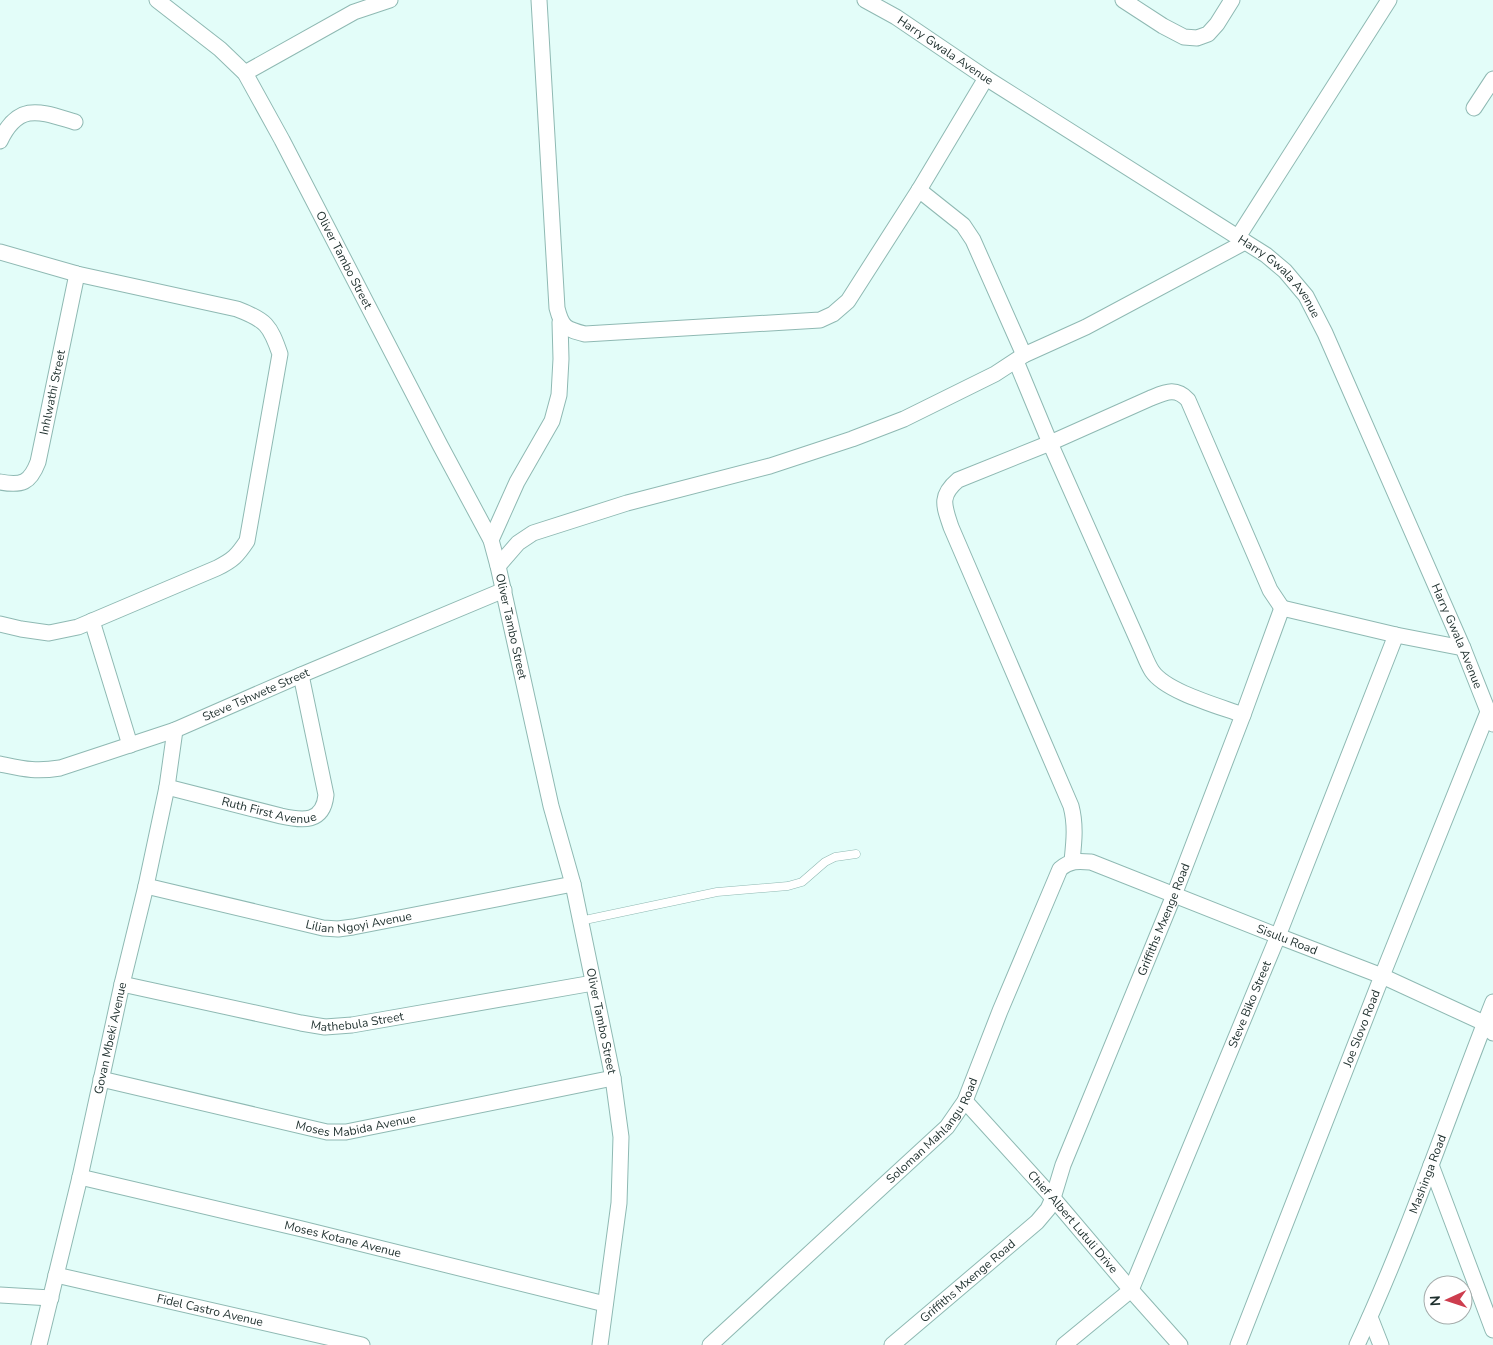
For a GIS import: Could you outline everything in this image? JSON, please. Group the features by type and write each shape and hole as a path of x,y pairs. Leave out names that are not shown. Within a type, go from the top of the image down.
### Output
{"street":[{"name":"Oliver Tambo Street","path":"157,0 220,50 245,73 282,140 491,540 504,590 551,806 573,884 612,1078 621,1137 619,1203 600,1342"},
{"path":"245,73 354,12 390,0"},
{"path":"491,540 517,482 552,421 559,395 561,359 560,322 557,308 539,0"},
{"name":"Harry Gwala Avenue","path":"865,0 896,17 986,78 1266,255 1286,271 1306,296 1324,334 1463,648 1491,718"},
{"path":"1123,0 1184,37 1197,38 1208,34 1217,24 1232,0"},
{"path":"498,566 518,543 533,533 627,503 770,466 852,439 904,419 995,374 1020,358 1086,327 1242,240 1389,0"},
{"path":"560,322 570,330 585,334 820,320 833,314 848,301 919,190 986,78"},
{"path":"1474,108 1493,79"},
{"path":"0,141 10,125 19,116 30,112 43,112 76,122"},
{"path":"919,190 963,225 973,240 1020,358 1050,443 1153,672 1166,684 1180,692 1243,715"},
{"path":"0,252 77,274 237,309 258,317 273,333 280,354 247,541 238,555 217,568 78,627 49,633 0,624"},
{"name":"Inhlwathi Street","path":"0,482 11,484 22,482 33,475 38,462 77,274"},
{"path":"1072,861 1075,836 1071,806 951,527 945,498 949,487 958,480 1050,443 1157,395 1174,391 1182,393 1188,400 1270,590 1282,608 1463,648"},
{"name":"Steve Tshwete Street","path":"0,764 31,770 45,770 69,765 175,730 301,674 504,590"},
{"name":"Griffiths Mxenge Road","path":"892,1345 1037,1222 1048,1209 1063,1166 1174,894 1282,608"},
{"path":"92,621 130,744"},
{"name":"Steve Biko Street","path":"1064,1345 1131,1290 1278,936 1396,634"},
{"name":"Ruth First Avenue","path":"167,786 288,818 305,819 316,816 322,810 326,795 301,674"},
{"name":"Joe Slovo Road","path":"1238,1345 1382,976 1491,718"},
{"name":"Govan Mbeki Avenue","path":"40,1345 146,886 167,786 175,730"},
{"name":"Sisulu Road","path":"1072,861 1091,862 1382,976 1489,1028"},
{"name":"Soloman Mahlangu Road","path":"710,1345 947,1127 966,1101 1000,1010 1060,869 1072,861"},
{"name":"Lilian Ngoyi Avenue","path":"146,886 323,928 338,929 573,884"},
{"name":"Mathebula Street","path":"122,984 325,1027 352,1026 593,983"},
{"name":"Mashinga Road","path":"1357,1345 1489,1028 1493,1002"},
{"name":"Moses Mabida Avenue","path":"101,1079 327,1132 346,1132 612,1078"},
{"name":"Chief Albert Lutuli Drive","path":"966,1101 1180,1345"},
{"path":"1431,1165 1493,1330"},
{"name":"Moses Kotane Avenue","path":"80,1177 302,1229 605,1304"},
{"name":"Fidel Castro Avenue","path":"56,1275 362,1345"},
{"path":"0,1296 51,1298"},
{"path":"1370,1317 1381,1345"},
{"path":"600,1342 615,1345"}],"lane":[{"path":"580,921 717,892 788,886 802,882 825,862 835,857 856,854"}]}
